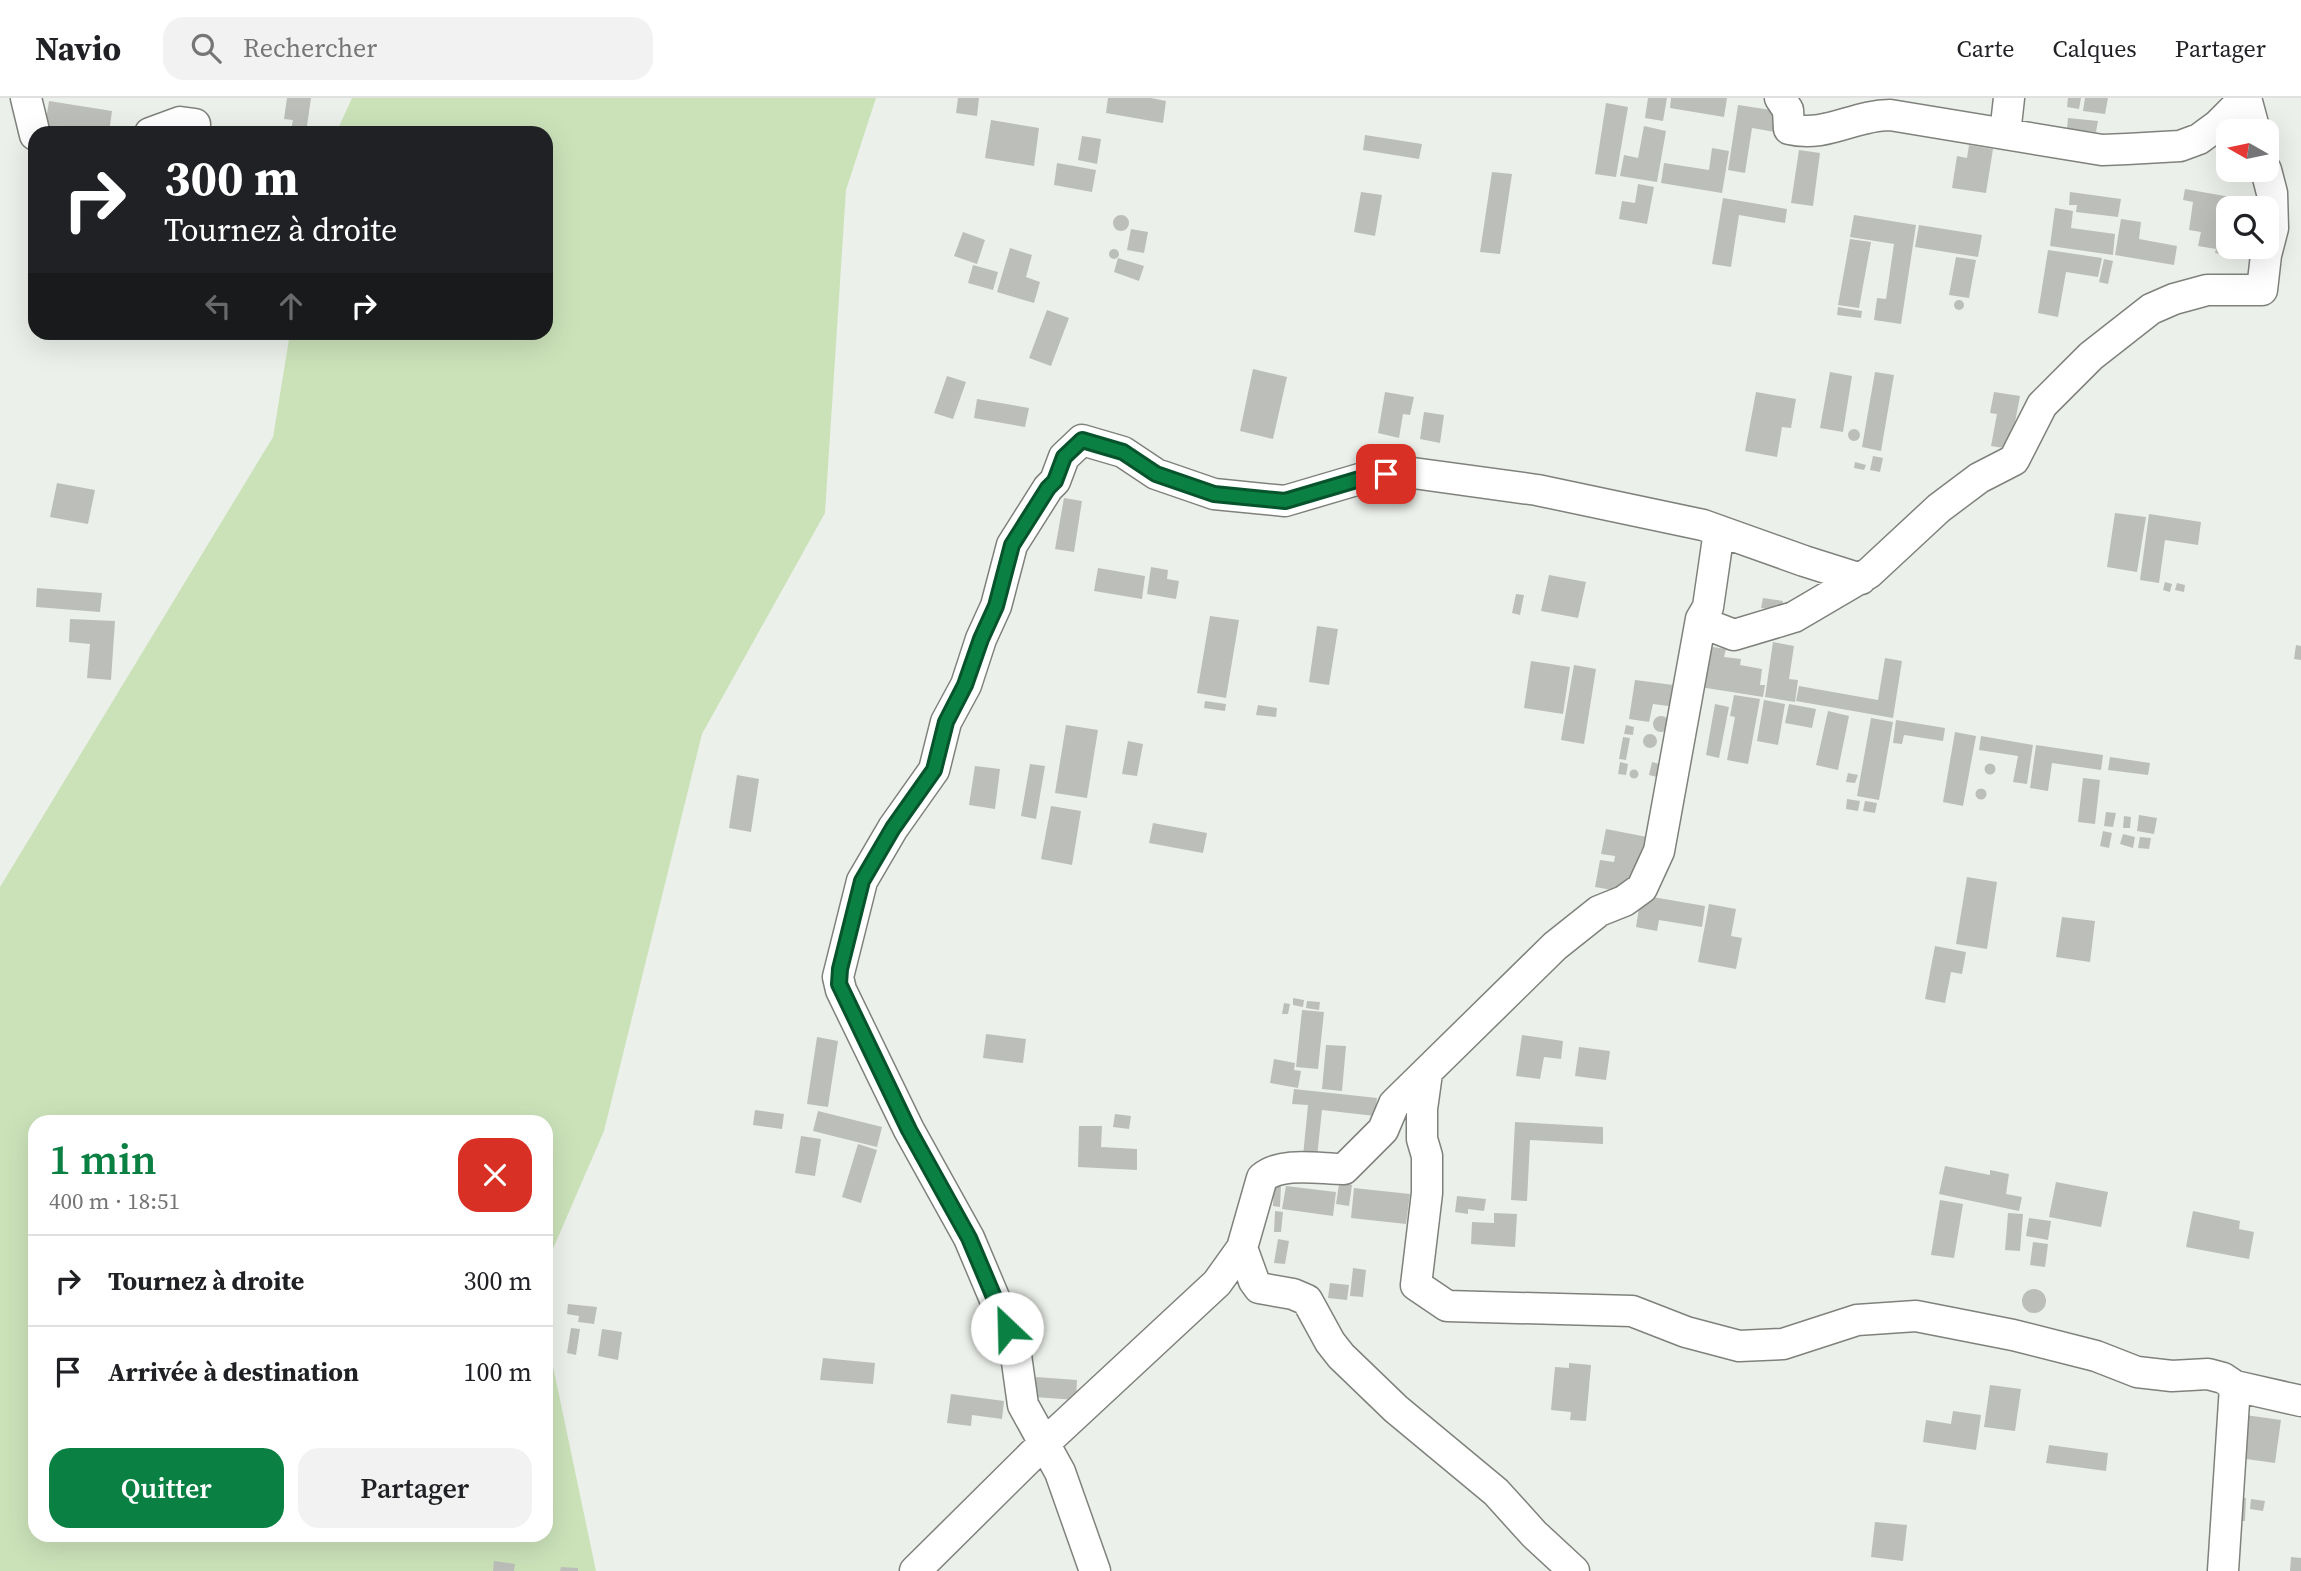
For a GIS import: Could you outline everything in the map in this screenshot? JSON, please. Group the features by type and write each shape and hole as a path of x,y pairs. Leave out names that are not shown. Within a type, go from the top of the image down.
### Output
{"street":[{"path":"26,98 33,126"},
{"path":"1780,98 1788,110 1789,129 1803,132 1835,128 1875,115 1890,115 2102,150 2180,146 2199,139 2218,125 2245,98 2251,119"},
{"path":"2005,134 2009,98"},
{"path":"169,126 180,122 195,124"},
{"path":"1702,619 1734,635 1794,617 1861,579 1939,508 1979,478 2014,460 2042,405 2091,356 2151,309 2207,290 2262,290 2266,255 2273,228 2269,182"},
{"path":"1095,1571 1060,1472 1023,1405 1016,1355 969,1238 909,1130 841,990 838,977 866,872 934,770 946,722 965,685 996,606 1012,545 1055,481 1064,457 1082,440 1123,452 1156,474 1214,494 1285,501 1386,474 1413,474 1538,490 1703,525 1861,579"},
{"path":"915,1571 1044,1445 1208,1292 1241,1248 1262,1178 1279,1168 1344,1169 1383,1130 1394,1104 1555,946 1599,911 1624,901 1642,888 1659,851 1702,619 1708,607 1719,531"},
{"path":"1427,1073 1422,1109 1422,1139 1427,1156 1427,1193 1416,1285 1447,1306 1632,1311 1686,1332 1739,1346 1783,1343 1857,1320 1916,1317 2012,1335 2095,1356 2137,1372 2172,1376 2208,1374 2235,1386 2301,1401"},
{"path":"1241,1248 1259,1288 1293,1294 1307,1300 1330,1342 1341,1356 1396,1409 1496,1492 1534,1534 1574,1571"},
{"path":"2222,1571 2235,1386"},
{"path":"1060,1472 1073,1418"}],"green space":[{"path":"352,98 876,98 846,190 825,513 702,734 604,1131 553,1249 553,1115 28,1115 28,1542 553,1542 553,1366 596,1571 0,1571 0,887 273,437 289,340 553,340 553,126 339,126"}],"building":[{"path":"287,98 311,98 307,126 292,126 293,120 284,119"},
{"path":"958,98 979,98 977,116 956,113"},
{"path":"1108,98 1151,98 1166,101 1163,123 1106,113"},
{"path":"1648,98 1667,98 1663,121 1645,118"},
{"path":"1671,98 1727,98 1724,117 1670,108"},
{"path":"2068,98 2081,98 2079,109 2067,107"},
{"path":"2085,98 2108,98 2105,114 2083,111"},
{"path":"49,101 112,111 110,126 45,126"},
{"path":"1606,103 1628,107 1616,177 1595,174"},
{"path":"1738,105 1778,111 1775,132 1752,128 1745,173 1728,170"},
{"path":"2068,118 2098,121 2096,132 2067,129"},
{"path":"991,120 1039,128 1034,166 985,158"},
{"path":"1644,126 1666,131 1657,182 1620,176 1624,155 1638,158"},
{"path":"1365,135 1422,144 1419,159 1363,150"},
{"path":"1082,136 1101,139 1097,164 1078,160"},
{"path":"1969,145 1993,149 1986,193 1952,188 1957,156 1967,158"},
{"path":"1712,148 1729,151 1722,193 1661,183 1664,163 1709,170"},
{"path":"1799,150 1820,153 1813,206 1791,203"},
{"path":"1057,163 1096,170 1092,192 1054,185"},
{"path":"1492,172 1512,174 1500,254 1480,252"},
{"path":"1638,184 1654,187 1647,224 1619,219 1622,201 1635,203"},
{"path":"2185,189 2225,196 2216,196 2216,249 2198,246 2201,232 2189,230 2193,202 2183,200"},
{"path":"1361,192 1382,195 1375,236 1354,232"},
{"path":"2070,192 2121,199 2118,217 2076,212 2077,205 2069,205"},
{"path":"1723,198 1787,209 1785,223 1739,215 1731,267 1712,264"},
{"path":"2055,208 2073,211 2071,228 2115,234 2113,255 2050,246"},
{"path":"1121,215 1127,217 1127,229 1121,231 1115,229 1113,223 1115,217"},
{"path":"1854,215 1916,225 1901,324 1874,320 1877,298 1886,299 1894,244 1850,237"},
{"path":"2121,219 2141,222 2139,239 2177,246 2174,265 2115,255"},
{"path":"1919,225 1982,235 1978,257 1915,247"},
{"path":"1131,229 1148,232 1144,253 1127,250"},
{"path":"963,232 985,240 977,264 954,256"},
{"path":"1850,239 1871,242 1859,308 1838,305"},
{"path":"1010,248 1032,255 1026,277 1040,282 1034,303 997,292"},
{"path":"1114,249 1119,254 1114,259 1109,254"},
{"path":"2048,250 2102,258 2098,277 2066,272 2058,317 2038,313"},
{"path":"1956,257 1976,260 1969,298 1949,295"},
{"path":"1118,258 1144,266 1139,281 1114,272"},
{"path":"2104,259 2113,261 2108,284 2099,282"},
{"path":"973,265 998,272 993,290 968,283"},
{"path":"1959,300 1964,305 1959,310 1954,305"},
{"path":"1838,307 1862,311 1861,318 1837,315"},
{"path":"1047,310 1069,318 1051,366 1029,358"},
{"path":"1253,369 1287,377 1273,439 1240,431"},
{"path":"1830,372 1852,376 1843,432 1820,428"},
{"path":"1875,372 1894,375 1881,451 1862,447"},
{"path":"947,376 966,382 953,419 934,413"},
{"path":"1385,392 1414,397 1410,415 1403,414 1399,438 1378,433"},
{"path":"1756,392 1796,399 1791,428 1782,427 1777,457 1745,451"},
{"path":"1994,392 2020,396 2010,449 1991,446 1997,414 1990,413"},
{"path":"977,399 1029,408 1025,427 974,418"},
{"path":"1424,412 1444,415 1440,443 1420,439"},
{"path":"1854,429 1860,435 1854,441 1848,435"},
{"path":"1873,456 1883,458 1880,472 1870,470"},
{"path":"1855,462 1866,465 1864,470 1854,468"},
{"path":"57,483 95,490 88,524 50,517"},
{"path":"1064,498 1082,501 1074,552 1055,549"},
{"path":"2115,513 2146,517 2137,572 2107,567"},
{"path":"2149,514 2201,522 2198,545 2165,540 2159,583 2140,580"},
{"path":"1151,567 1168,570 1167,579 1179,581 1176,599 1147,594"},
{"path":"1098,568 1145,576 1142,599 1094,591"},
{"path":"1549,575 1586,582 1578,618 1541,611"},
{"path":"2165,582 2172,584 2170,592 2163,590"},
{"path":"2177,583 2185,585 2184,592 2175,590"},
{"path":"37,588 102,593 100,612 36,607"},
{"path":"1516,594 1524,595 1520,615 1512,613"},
{"path":"1763,598 1783,601 1781,611 1761,608"},
{"path":"1210,616 1239,620 1226,698 1197,693"},
{"path":"70,619 115,621 111,680 87,678 90,644 69,642"},
{"path":"1317,626 1338,629 1329,685 1309,682"},
{"path":"1773,642 1794,646 1789,679 1798,680 1795,702 1765,697"},
{"path":"2296,645 2301,646 2301,660 2294,659"},
{"path":"1706,646 1726,649 1724,657 1741,659 1740,665 1762,669 1760,685 1765,685 1763,697 1700,687"},
{"path":"1885,658 1902,661 1893,718 1796,701 1799,686 1878,700"},
{"path":"1531,661 1570,667 1563,714 1524,708"},
{"path":"1574,665 1596,669 1584,744 1561,740"},
{"path":"1635,680 1681,686 1676,707 1653,704 1649,722 1629,719"},
{"path":"1734,695 1760,699 1748,764 1727,760 1735,717 1730,716"},
{"path":"1764,700 1785,704 1778,745 1757,741"},
{"path":"1205,701 1226,704 1225,711 1204,708"},
{"path":"1715,704 1729,707 1719,758 1706,755"},
{"path":"1789,704 1816,709 1812,728 1785,723"},
{"path":"1258,705 1277,708 1276,717 1256,715"},
{"path":"1828,711 1849,716 1838,770 1816,765"},
{"path":"1658,716 1664,716 1669,724 1667,730 1658,732 1653,727 1653,721"},
{"path":"1871,718 1893,722 1879,800 1857,796"},
{"path":"1896,720 1945,728 1943,741 1904,735 1902,744 1893,743"},
{"path":"1066,725 1098,730 1087,798 1055,793"},
{"path":"1626,725 1634,727 1633,735 1624,734"},
{"path":"1955,732 1976,736 1963,806 1943,802"},
{"path":"1650,734 1655,736 1655,746 1650,748 1645,746 1643,741 1645,736"},
{"path":"1981,736 2033,745 2027,784 2013,782 2018,756 1979,750"},
{"path":"1623,737 1630,738 1626,760 1619,759"},
{"path":"1128,741 1143,744 1137,776 1122,774"},
{"path":"2036,745 2103,755 2101,770 2052,763 2048,791 2030,788"},
{"path":"2110,757 2150,763 2148,775 2108,770"},
{"path":"1620,762 1628,764 1626,775 1618,774"},
{"path":"1652,762 1663,765 1661,778 1649,775"},
{"path":"1990,763 1996,769 1990,775 1984,769"},
{"path":"1030,764 1045,766 1036,819 1021,816"},
{"path":"975,766 1000,769 995,809 969,805"},
{"path":"1634,769 1639,774 1634,779 1629,774"},
{"path":"1848,773 1858,775 1855,783 1846,782"},
{"path":"737,775 759,779 751,832 729,828"},
{"path":"2083,778 2100,780 2095,824 2078,822"},
{"path":"1981,788 1987,794 1981,800 1975,794"},
{"path":"1847,799 1860,801 1858,811 1846,809"},
{"path":"1865,801 1877,803 1875,813 1863,811"},
{"path":"1051,806 1081,811 1072,865 1041,859"},
{"path":"2106,812 2116,813 2113,827 2104,826"},
{"path":"2139,815 2157,818 2154,834 2137,831"},
{"path":"2124,816 2131,817 2130,828 2123,828"},
{"path":"1153,823 1207,833 1203,853 1149,843"},
{"path":"1606,829 1647,837 1638,886 1630,893 1595,887 1600,860 1614,862 1615,856 1601,854"},
{"path":"2103,831 2112,833 2109,848 2100,846"},
{"path":"2123,834 2135,837 2133,848 2120,844"},
{"path":"2140,837 2151,838 2149,849 2138,848"},
{"path":"1967,877 1997,882 1987,949 1956,944"},
{"path":"1641,895 1705,906 1702,927 1659,920 1657,931 1636,927"},
{"path":"1709,904 1736,909 1731,936 1742,938 1736,969 1698,962"},
{"path":"2062,917 2095,921 2090,962 2056,957"},
{"path":"1935,946 1966,952 1962,974 1951,972 1945,1003 1925,999"},
{"path":"1293,998 1304,1000 1303,1007 1293,1005"},
{"path":"1307,1001 1320,1002 1319,1010 1306,1008"},
{"path":"1284,1003 1290,1004 1288,1014 1282,1014"},
{"path":"1302,1010 1324,1012 1318,1069 1296,1067"},
{"path":"986,1034 1026,1039 1023,1063 983,1058"},
{"path":"1522,1035 1563,1041 1561,1059 1544,1057 1540,1079 1516,1076"},
{"path":"817,1037 838,1041 828,1107 807,1104"},
{"path":"1326,1045 1346,1046 1342,1091 1322,1089"},
{"path":"1579,1047 1610,1051 1606,1080 1575,1076"},
{"path":"1274,1059 1295,1063 1294,1070 1301,1071 1298,1088 1270,1083"},
{"path":"1294,1089 1377,1098 1375,1116 1322,1110 1317,1157 1303,1156 1308,1105 1292,1104"},
{"path":"755,1110 784,1114 782,1129 753,1125"},
{"path":"818,1111 882,1127 877,1147 813,1131"},
{"path":"1115,1114 1131,1116 1129,1129 1113,1127"},
{"path":"1515,1122 1603,1127 1603,1144 1530,1140 1527,1201 1511,1200"},
{"path":"1079,1126 1102,1126 1101,1147 1137,1149 1137,1170 1078,1167"},
{"path":"801,1136 821,1139 815,1176 795,1173"},
{"path":"858,1144 877,1150 861,1203 842,1197"},
{"path":"1945,1166 1990,1175 1990,1170 2009,1174 2006,1194 2022,1197 2019,1211 1939,1194"},
{"path":"2056,1182 2108,1192 2101,1227 2049,1217"},
{"path":"1339,1184 1352,1185 1349,1206 1336,1204"},
{"path":"1274,1185 1281,1185 1280,1207 1273,1206"},
{"path":"1286,1186 1336,1192 1333,1216 1282,1209"},
{"path":"1354,1188 1410,1194 1406,1224 1351,1218"},
{"path":"1457,1196 1486,1199 1484,1211 1468,1209 1468,1214 1455,1212"},
{"path":"1940,1200 1963,1204 1954,1258 1931,1255"},
{"path":"1275,1211 1283,1212 1281,1232 1274,1232"},
{"path":"2193,1211 2240,1221 2239,1229 2254,1232 2249,1259 2186,1247"},
{"path":"1494,1213 1517,1214 1515,1247 1471,1244 1472,1222 1494,1223"},
{"path":"2008,1213 2023,1214 2020,1251 2005,1250"},
{"path":"2029,1218 2051,1221 2048,1240 2026,1236"},
{"path":"1278,1239 1289,1241 1285,1264 1274,1263"},
{"path":"2033,1242 2048,1244 2045,1267 2030,1265"},
{"path":"1353,1268 1366,1270 1363,1297 1350,1296"},
{"path":"1330,1283 1349,1285 1347,1300 1328,1298"},
{"path":"2034,1289 2042,1293 2046,1301 2042,1309 2034,1313 2026,1309 2022,1301 2026,1293"},
{"path":"568,1304 597,1307 594,1324 578,1322 579,1316 567,1314"},
{"path":"571,1328 580,1329 576,1355 567,1353"},
{"path":"602,1329 622,1332 618,1360 598,1356"},
{"path":"823,1358 875,1363 873,1384 820,1380"},
{"path":"1569,1363 1591,1365 1586,1421 1570,1420 1571,1412 1551,1410 1555,1367 1569,1368"},
{"path":"1036,1377 1077,1380 1076,1400 1035,1397"},
{"path":"1990,1385 2021,1389 2015,1431 1984,1427"},
{"path":"951,1394 1004,1401 1002,1419 972,1415 971,1426 947,1423"},
{"path":"1953,1411 1981,1415 1976,1450 1923,1442 1926,1420 1951,1424"},
{"path":"2245,1415 2281,1420 2275,1463 2239,1458"},
{"path":"2049,1445 2108,1453 2106,1471 2046,1463"},
{"path":"2234,1497 2246,1498 2245,1521 2234,1521"},
{"path":"2251,1499 2265,1501 2263,1511 2250,1509"},
{"path":"1875,1522 1907,1525 1903,1561 1871,1557"},
{"path":"2291,1557 2301,1558 2301,1571 2290,1571"},
{"path":"494,1561 515,1564 514,1571 493,1571"},
{"path":"561,1567 578,1568 578,1571 560,1571"}],"route":[{"path":"1007,1328 969,1238 909,1130 839,984 838,977 862,881 893,828 934,770 946,722 965,685 996,606 1012,545 1055,481 1064,457 1082,440 1123,452 1156,474 1214,494 1285,501 1386,474"}]}
